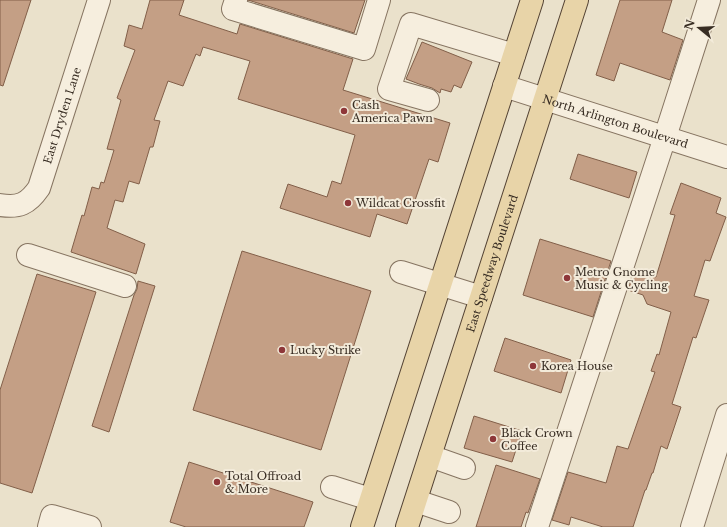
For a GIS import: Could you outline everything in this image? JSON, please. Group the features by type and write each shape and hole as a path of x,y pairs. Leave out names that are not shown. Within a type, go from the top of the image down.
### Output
{"main road":[{"path":"362,527 532,0"},
{"name":"East Speedway Boulevard","path":"407,527 578,0"}],"street":[{"name":"East Dryden Lane","path":"0,205 8,206 28,201 39,188 99,0"},
{"path":"236,0 233,9 364,49 380,0"},
{"path":"537,527 709,0"},
{"path":"428,100 389,89 411,24 514,56"},
{"name":"North Arlington Boulevard","path":"504,86 727,157"},
{"path":"28,255 125,286"},
{"path":"401,272 481,297"},
{"path":"692,527 727,415"},
{"path":"430,456 464,468"},
{"path":"332,487 370,500"},
{"path":"416,501 449,512"},
{"path":"49,527 52,516 90,527"}],"building":[{"path":"0,0 31,0 3,86 0,85"},
{"path":"150,0 184,0 179,15 237,34 240,24 353,59 343,90 450,123 438,162 429,159 407,224 377,214 370,237 280,208 288,184 327,197 332,181 341,184 355,135 238,99 250,61 203,47 200,56 196,54 183,86 168,81 154,120 160,121 153,147 150,147 139,184 129,181 123,202 115,200 107,228 145,244 136,274 71,252 82,215 84,216 92,187 99,189 101,182 104,183 114,150 107,149 121,100 117,98 135,50 124,46 129,25 142,29"},
{"path":"248,0 365,0 354,33"},
{"path":"620,0 672,0 662,32 683,40 670,80 620,63 614,81 596,75"},
{"path":"422,42 472,62 461,88 454,85 451,92 441,89 440,93 432,88 406,79"},
{"path":"578,154 637,172 629,198 570,179"},
{"path":"681,183 721,198 716,213 726,217 710,261 705,260 694,296 709,300 696,338 693,337 672,404 681,407 667,449 661,446 653,473 645,490 633,527 603,527 571,517 569,525 552,520 568,472 606,483 617,446 628,449 655,372 651,371 657,354 659,355 671,312 647,304 643,295 628,290 635,269 656,277 675,215 670,214"},
{"name":"Metro Gnome Music & Cycling","path":"540,239 611,261 593,317 523,295"},
{"name":"Lucky Strike","path":"242,251 371,291 321,450 193,410"},
{"path":"37,274 96,292 32,493 0,483 0,390"},
{"path":"138,281 155,286 109,432 92,426 137,289"},
{"name":"Korea House","path":"505,338 571,360 561,393 494,371"},
{"name":"Black Crown Coffee","path":"474,416 522,431 512,462 464,448"},
{"name":"Total Offroad & More","path":"189,462 313,502 304,527 186,527 170,522"},
{"path":"496,465 540,479 528,513 526,512 521,527 476,527"}],"place":[{"name":"Cash America Pawn","path":"344,111"},
{"name":"Wildcat Crossfit","path":"348,203"},
{"name":"Metro Gnome Music & Cycling","path":"567,278"},
{"name":"Lucky Strike","path":"282,350"},
{"name":"Korea House","path":"533,366"},
{"name":"Black Crown Coffee","path":"493,439"},
{"name":"Total Offroad & More","path":"217,482"}]}
